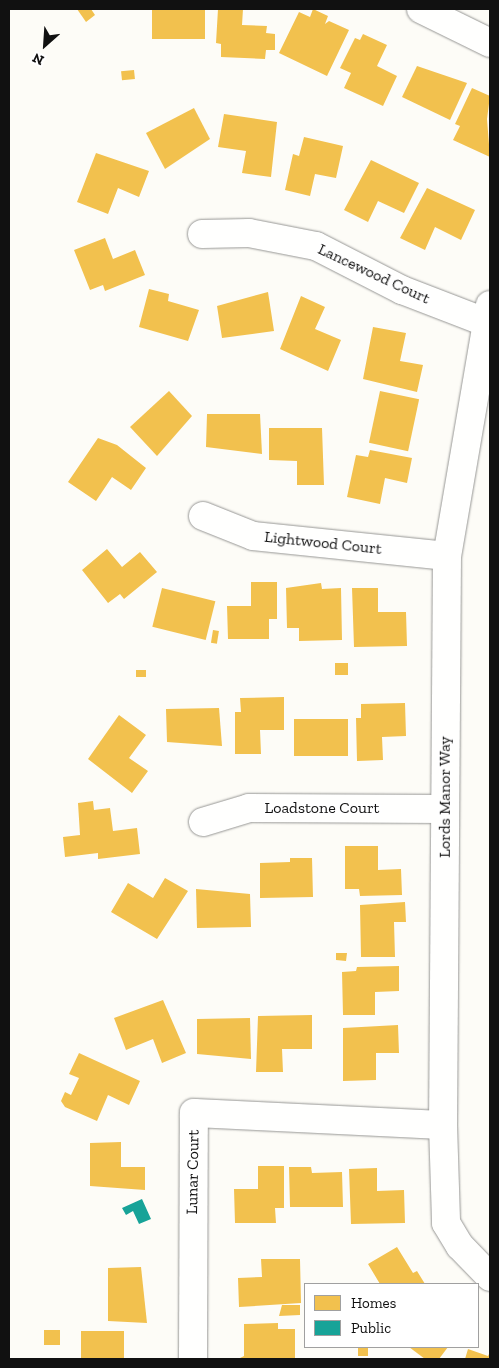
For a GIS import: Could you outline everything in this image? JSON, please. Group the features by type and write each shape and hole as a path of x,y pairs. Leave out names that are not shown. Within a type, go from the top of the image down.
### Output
{"street":[{"path":"421,9 490,43"},
{"name":"Lancewood Court","path":"202,234 249,233 316,246 402,290 487,313"},
{"name":"Lords Manor Way","path":"487,313 447,556 443,1125 446,1223 460,1246 490,1277"},
{"name":"Lightwood Court","path":"203,516 253,536 447,556"},
{"name":"Loadstone Court","path":"203,822 249,808 444,809"},
{"name":"Lunar Court","path":"193,1359 194,1113 443,1125"}],"building: Homes":[{"path":"77,9 91,9 95,15 86,22"},
{"path":"152,9 205,9 205,39 152,39"},
{"path":"218,9 243,9 242,25 267,26 266,33 275,34 275,50 266,50 265,59 221,57 221,44 216,43"},
{"path":"313,9 328,16 325,24 329,21 349,30 327,76 279,53 299,12 310,17"},
{"path":"363,34 387,45 377,66 397,76 383,106 344,88 351,73 340,68 355,38 360,40"},
{"path":"417,66 467,83 450,120 402,97"},
{"path":"134,70 135,79 122,80 121,71"},
{"path":"472,88 490,96 487,119 490,157 453,140 460,126 455,124"},
{"path":"194,108 210,139 165,169 146,133"},
{"path":"224,114 277,122 271,177 242,173 246,151 218,147"},
{"path":"304,137 343,146 336,178 315,174 310,196 285,190 293,154 299,156"},
{"path":"96,153 149,171 139,197 118,188 108,214 77,202"},
{"path":"371,160 419,183 404,213 378,201 368,222 344,210"},
{"path":"427,188 475,210 461,240 435,227 425,250 400,238"},
{"path":"105,238 113,259 135,250 145,275 105,291 103,285 90,290 74,250"},
{"path":"149,289 169,294 168,301 199,310 188,341 139,327"},
{"path":"268,292 274,331 222,338 217,306"},
{"path":"301,296 325,307 315,329 341,340 328,371 280,349"},
{"path":"373,327 406,333 400,361 423,365 417,392 363,379"},
{"path":"169,391 192,416 157,456 130,427"},
{"path":"380,391 419,399 408,451 369,443"},
{"path":"207,414 260,414 262,454 206,447"},
{"path":"269,428 322,428 324,485 297,485 297,461 269,460"},
{"path":"98,438 117,445 146,468 131,490 112,477 96,501 68,482"},
{"path":"370,450 412,458 407,483 385,478 380,504 347,497 356,455 368,457"},
{"path":"107,549 122,567 140,552 157,572 124,599 120,594 108,603 82,570"},
{"path":"251,582 277,582 277,619 269,619 269,639 228,639 227,606 251,606"},
{"path":"321,583 322,589 341,588 342,640 299,641 299,628 287,628 286,588"},
{"path":"162,588 215,601 206,640 152,627"},
{"path":"352,588 378,588 378,612 406,612 407,646 354,647"},
{"path":"213,630 219,631 217,644 211,643"},
{"path":"335,663 348,663 348,675 335,675"},
{"path":"136,670 146,670 146,677 136,677"},
{"path":"284,697 284,730 260,730 261,754 235,754 235,712 241,712 240,698"},
{"path":"405,703 406,736 382,737 383,760 357,761 356,718 361,718 361,704"},
{"path":"219,708 222,746 167,742 166,709"},
{"path":"119,715 146,735 129,758 148,771 132,793 88,759"},
{"path":"294,719 348,719 348,756 294,756"},
{"path":"93,801 94,810 110,808 113,831 137,828 140,854 98,859 98,853 65,857 63,837 80,835 78,803"},
{"path":"345,846 378,846 378,870 401,869 402,895 360,896 359,889 345,889"},
{"path":"290,858 312,858 313,897 260,898 260,863 290,862"},
{"path":"165,878 188,891 157,939 111,912 128,883 153,898"},
{"path":"196,889 250,894 251,927 197,928"},
{"path":"405,902 406,922 394,922 395,957 361,957 360,905"},
{"path":"336,953 347,953 346,961 336,960"},
{"path":"399,966 399,991 375,992 375,1015 343,1015 342,972 356,971 357,967"},
{"path":"163,1000 186,1053 162,1063 153,1039 126,1050 114,1018"},
{"path":"312,1015 312,1049 282,1049 283,1072 256,1072 258,1016"},
{"path":"250,1018 251,1059 197,1054 197,1019"},
{"path":"398,1025 399,1053 376,1053 376,1080 343,1081 343,1028"},
{"path":"79,1053 140,1081 129,1105 108,1095 97,1121 65,1107 61,1101 65,1092 71,1095 79,1078 69,1074"},
{"path":"121,1142 121,1167 145,1167 145,1190 90,1186 90,1143"},
{"path":"258,1166 284,1166 284,1208 275,1208 276,1223 235,1223 234,1189 258,1189"},
{"path":"289,1167 311,1167 312,1173 342,1172 343,1207 290,1207"},
{"path":"377,1168 377,1191 404,1190 405,1223 351,1224 349,1169"},
{"path":"397,1247 413,1273 417,1271 424,1283 379,1283 368,1264"},
{"path":"261,1259 300,1259 301,1303 239,1307 238,1278 262,1277"},
{"path":"141,1267 147,1323 108,1321 108,1268"},
{"path":"282,1305 300,1305 300,1315 279,1316"},
{"path":"278,1323 278,1329 295,1329 295,1359 238,1359 244,1356 244,1324"},
{"path":"44,1330 60,1330 60,1345 44,1345"},
{"path":"81,1331 124,1331 124,1359 81,1359"},
{"path":"358,1348 368,1348 368,1356 358,1356"},
{"path":"410,1348 447,1348 439,1359 425,1359"},
{"path":"468,1349 488,1356 490,1352 490,1359 465,1359"}],"building: Public":[{"path":"142,1199 151,1219 139,1224 133,1211 126,1215 122,1208"}]}
